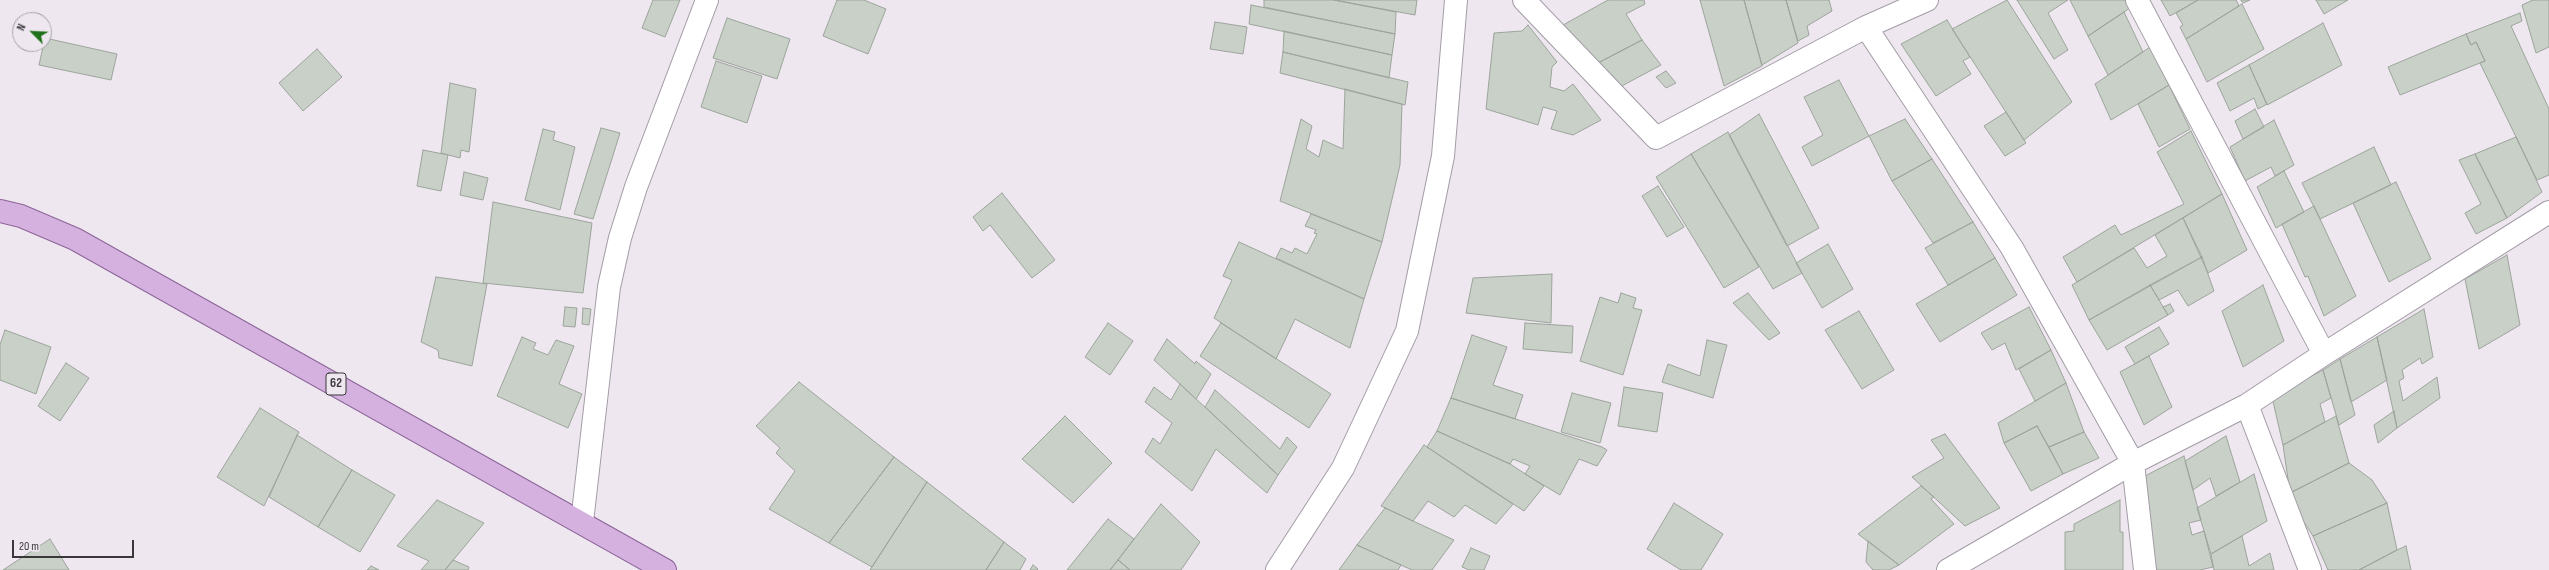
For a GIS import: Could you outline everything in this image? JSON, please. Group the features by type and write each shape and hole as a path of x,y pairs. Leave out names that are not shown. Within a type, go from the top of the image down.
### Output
{"main road":[{"name":"62","path":"0,210 21,216 75,239 582,522 665,570"}],"street":[{"path":"582,522 609,287 620,238 636,187 707,0"},
{"path":"1277,570 1343,468 1407,331 1444,156 1456,0"},
{"path":"1524,0 1656,138 1866,27 1926,0"},
{"path":"2137,0 2324,354"},
{"path":"1866,27 2012,248 2133,463 2145,570"},
{"path":"1948,570 2133,463 2247,405 2324,354 2549,212"},
{"path":"2247,405 2310,570"}],"building":[{"path":"653,0 680,0 665,37 642,28"},
{"path":"837,0 864,0 886,9 868,54 823,36"},
{"path":"1264,0 1334,0 1396,12 1395,34 1264,7"},
{"path":"1334,0 1417,0 1415,15"},
{"path":"1608,0 1644,0 1645,4 1626,14 1642,40 1596,64 1563,25"},
{"path":"1700,0 1744,0 1762,66 1724,86"},
{"path":"1744,0 1786,0 1798,43 1762,65"},
{"path":"1786,0 1829,0 1832,11 1807,26 1809,35 1798,41"},
{"path":"2007,0 2072,102 2024,140 1952,29"},
{"path":"2017,0 2068,0 2048,13 2068,50 2054,59"},
{"path":"2070,0 2125,0 2130,8 2088,36"},
{"path":"2161,0 2198,0 2170,16"},
{"path":"2198,0 2236,0 2239,6 2186,39 2180,27 2183,25 2176,13"},
{"path":"2241,0 2250,0 2243,3"},
{"path":"2316,0 2348,0 2324,14"},
{"path":"2533,0 2549,0 2549,47 2536,53 2522,5"},
{"path":"2242,4 2264,49 2207,82 2186,39"},
{"path":"1251,5 1395,34 1392,55 1249,24"},
{"path":"2124,12 2143,52 2108,75 2088,36"},
{"path":"2520,13 2522,21 2511,26 2549,109 2549,175 2537,180 2480,63 2485,61 2476,42 2471,45 2466,34"},
{"path":"727,18 790,39 777,79 713,58"},
{"path":"1947,20 1970,57 1963,61 1971,74 1936,96 1901,44"},
{"path":"1215,22 1247,27 1243,54 1210,49"},
{"path":"2323,23 2342,65 2267,105 2249,65"},
{"path":"1528,25 1557,62 1552,67 1550,87 1564,91 1573,84 1601,120 1573,135 1551,129 1557,111 1543,107 1538,125 1486,109 1494,33 1522,31"},
{"path":"1284,31 1392,55 1389,78 1283,52"},
{"path":"2466,34 2471,45 2476,42 2485,61 2400,95 2388,67"},
{"path":"52,40 117,54 111,80 39,65 42,52 52,52"},
{"path":"1642,40 1661,65 1618,88 1598,63"},
{"path":"2150,47 2169,85 2111,120 2095,84"},
{"path":"317,49 342,77 303,111 279,83"},
{"path":"1283,52 1408,82 1405,105 1280,73"},
{"path":"716,61 762,76 747,123 701,107"},
{"path":"2249,65 2267,104 2258,109 2254,98 2230,111 2217,83"},
{"path":"1666,71 1676,83 1666,88 1656,77"},
{"path":"1839,80 1869,136 1812,166 1802,147 1823,135 1804,97"},
{"path":"450,83 476,89 469,152 461,150 460,158 441,153"},
{"path":"2169,85 2190,129 2159,147 2138,104"},
{"path":"1345,89 1402,104 1400,165 1382,242 1280,201 1301,119 1312,126 1306,149 1319,157 1323,140 1343,149"},
{"path":"2255,109 2264,127 2243,139 2235,121"},
{"path":"2006,112 2026,143 2005,156 1984,126"},
{"path":"1759,114 1819,228 1787,246 1729,135"},
{"path":"1905,119 1932,159 1892,181 1869,136"},
{"path":"2274,120 2294,165 2275,176 2271,167 2245,181 2230,147"},
{"path":"601,128 620,133 593,219 574,214"},
{"path":"543,129 555,132 553,140 575,147 560,210 525,200"},
{"path":"2191,131 2222,194 2077,282 2063,257 2115,225 2121,235 2184,204 2157,152"},
{"path":"1728,132 1802,273 1773,289 1691,154"},
{"path":"2516,137 2542,192 2507,218 2475,154"},
{"path":"2374,147 2391,185 2320,219 2302,183"},
{"path":"423,150 448,155 441,191 417,186"},
{"path":"1691,154 1759,267 1724,288 1656,177"},
{"path":"2475,154 2507,218 2476,234 2465,213 2481,204 2459,160"},
{"path":"1932,159 1973,222 1933,243 1892,181"},
{"path":"2284,171 2304,212 2276,228 2257,187"},
{"path":"464,172 488,178 483,200 460,195"},
{"path":"2396,182 2431,259 2389,282 2353,203"},
{"path":"1658,186 1684,227 1667,237 1642,196"},
{"path":"1002,193 1055,260 1032,278 990,225 983,231 973,217"},
{"path":"2222,194 2247,250 2208,273 2183,218"},
{"path":"493,202 592,223 583,293 483,283"},
{"path":"2314,206 2356,296 2324,316 2308,276 2305,277 2282,224"},
{"path":"1311,214 1382,242 1364,299 1276,258 1281,248 1292,253 1295,248 1307,254 1317,234 1314,233 1316,230 1305,226"},
{"path":"2183,218 2202,257 2089,320 2072,285 2134,248 2147,268 2167,256 2155,235"},
{"path":"1973,222 1995,258 1948,285 1925,248"},
{"path":"1239,242 1364,299 1350,348 1295,319 1276,359 1214,318 1232,280 1223,276"},
{"path":"1828,244 1853,289 1822,308 1796,263"},
{"path":"2507,255 2520,325 2479,349 2465,279"},
{"path":"2202,257 2214,291 2188,306 2178,290 2159,300 2150,285"},
{"path":"1995,258 2017,295 1940,342 1916,304"},
{"path":"1552,274 1551,323 1466,313 1473,278"},
{"path":"436,277 487,284 472,366 439,358 438,350 421,342"},
{"path":"2150,285 2168,315 2107,350 2089,320"},
{"path":"2263,285 2284,341 2243,367 2222,311"},
{"path":"1621,293 1636,298 1633,308 1642,310 1623,375 1580,361 1600,297 1618,303"},
{"path":"1748,293 1780,333 1769,340 1733,303"},
{"path":"2170,304 2174,311 2168,315 2163,307"},
{"path":"565,307 577,308 575,327 563,326"},
{"path":"2029,307 2051,350 2016,370 2005,343 1992,350 1981,333"},
{"path":"583,308 591,309 589,325 582,324"},
{"path":"2424,309 2433,357 2422,364 2420,358 2402,370 2404,378 2399,381 2403,401 2437,377 2440,398 2397,428 2377,337"},
{"path":"1859,311 1894,370 1862,389 1825,330"},
{"path":"1108,323 1133,341 1110,375 1085,357"},
{"path":"1221,323 1331,394 1309,428 1200,356"},
{"path":"1525,323 1573,326 1572,353 1523,349"},
{"path":"2159,327 2169,344 2135,364 2125,347"},
{"path":"5,330 51,347 36,394 0,380 0,345"},
{"path":"1472,335 1507,347 1493,385 1523,395 1515,419 1451,398"},
{"path":"522,337 536,343 533,349 548,355 556,340 574,346 559,384 582,394 568,428 497,396"},
{"path":"2377,337 2387,380 2351,402 2340,359"},
{"path":"1167,339 1195,364 1196,361 1211,374 1196,399 1154,360"},
{"path":"1707,340 1727,345 1713,398 1662,382 1668,364 1700,376"},
{"path":"2051,350 2066,383 2035,401 2019,369"},
{"path":"2149,356 2172,407 2144,425 2120,372"},
{"path":"2340,359 2355,415 2339,425 2323,370"},
{"path":"66,363 89,378 60,421 38,406"},
{"path":"2323,370 2331,398 2320,404 2325,422 2283,445 2272,397"},
{"path":"799,382 894,457 829,543 769,509 795,471 776,453 780,448 756,426"},
{"path":"2066,383 2084,432 2049,447 2037,426 2004,443 1998,423"},
{"path":"1180,384 1278,475 1267,493 1216,449 1192,491 1145,452 1153,438 1160,444 1172,423 1145,402 1154,387 1171,400"},
{"path":"1624,387 1663,393 1657,432 1618,426"},
{"path":"1215,390 1280,449 1287,437 1297,447 1278,475 1205,407"},
{"path":"1572,393 1611,403 1600,443 1561,432"},
{"path":"1451,398 1602,447 1607,450 1597,466 1579,459 1560,495 1525,474 1530,466 1513,459 1510,464 1437,431"},
{"path":"260,408 299,432 264,506 217,477"},
{"path":"2394,411 2397,428 2378,443 2374,425"},
{"path":"1065,416 1112,463 1073,503 1022,459"},
{"path":"2336,416 2349,463 2290,493 2283,445"},
{"path":"2037,426 2063,474 2031,491 2004,443"},
{"path":"1437,431 1510,464 1544,486 1524,511 1427,447"},
{"path":"2084,432 2099,458 2063,474 2049,447"},
{"path":"1945,434 2000,508 1965,526 1912,477 1944,458 1931,440"},
{"path":"297,435 352,470 318,527 269,497"},
{"path":"2226,436 2240,482 2216,496 2210,478 2193,490 2185,461"},
{"path":"1424,445 1513,504 1496,524 1465,505 1454,517 1428,501 1413,521 1381,506"},
{"path":"2184,456 2201,520 2189,523 2192,535 2204,531 2213,567 2200,570 2151,570 2141,478"},
{"path":"894,457 927,482 872,567 829,543"},
{"path":"2349,463 2372,480 2387,503 2313,536 2286,495"},
{"path":"352,470 395,495 360,552 318,527"},
{"path":"2254,474 2267,521 2211,554 2197,508"},
{"path":"927,482 1004,542 986,570 870,570"},
{"path":"1921,486 1934,497 1931,499 1954,524 1899,565 1858,534"},
{"path":"437,500 484,523 445,570 421,570 429,561 397,546"},
{"path":"2120,500 2120,532 2123,532 2123,570 2065,570 2065,532 2074,531 2074,524"},
{"path":"1674,503 1723,534 1701,570 1681,570 1647,549"},
{"path":"2387,503 2397,550 2359,570 2328,570 2313,536"},
{"path":"1161,504 1200,542 1181,570 1130,570 1118,560"},
{"path":"1385,508 1454,540 1432,570 1412,570 1357,545"},
{"path":"1108,519 1134,539 1110,570 1067,570"},
{"path":"2242,536 2249,566 2270,553 2274,570 2214,570 2211,554"},
{"path":"50,539 69,570 3,570"},
{"path":"1868,541 1899,565 1889,570 1873,570 1866,562"},
{"path":"1004,542 1026,559 1020,570 986,570"},
{"path":"1357,545 1401,565 1398,570 1339,570"},
{"path":"2406,546 2411,570 2359,570 2397,550"},
{"path":"1471,548 1490,556 1484,570 1469,570 1462,567"},
{"path":"453,560 469,567 468,570 445,570"},
{"path":"1118,560 1130,570 1110,570"},
{"path":"1033,565 1038,569 1037,570 1030,570"},
{"path":"371,566 379,570 367,570"}]}
